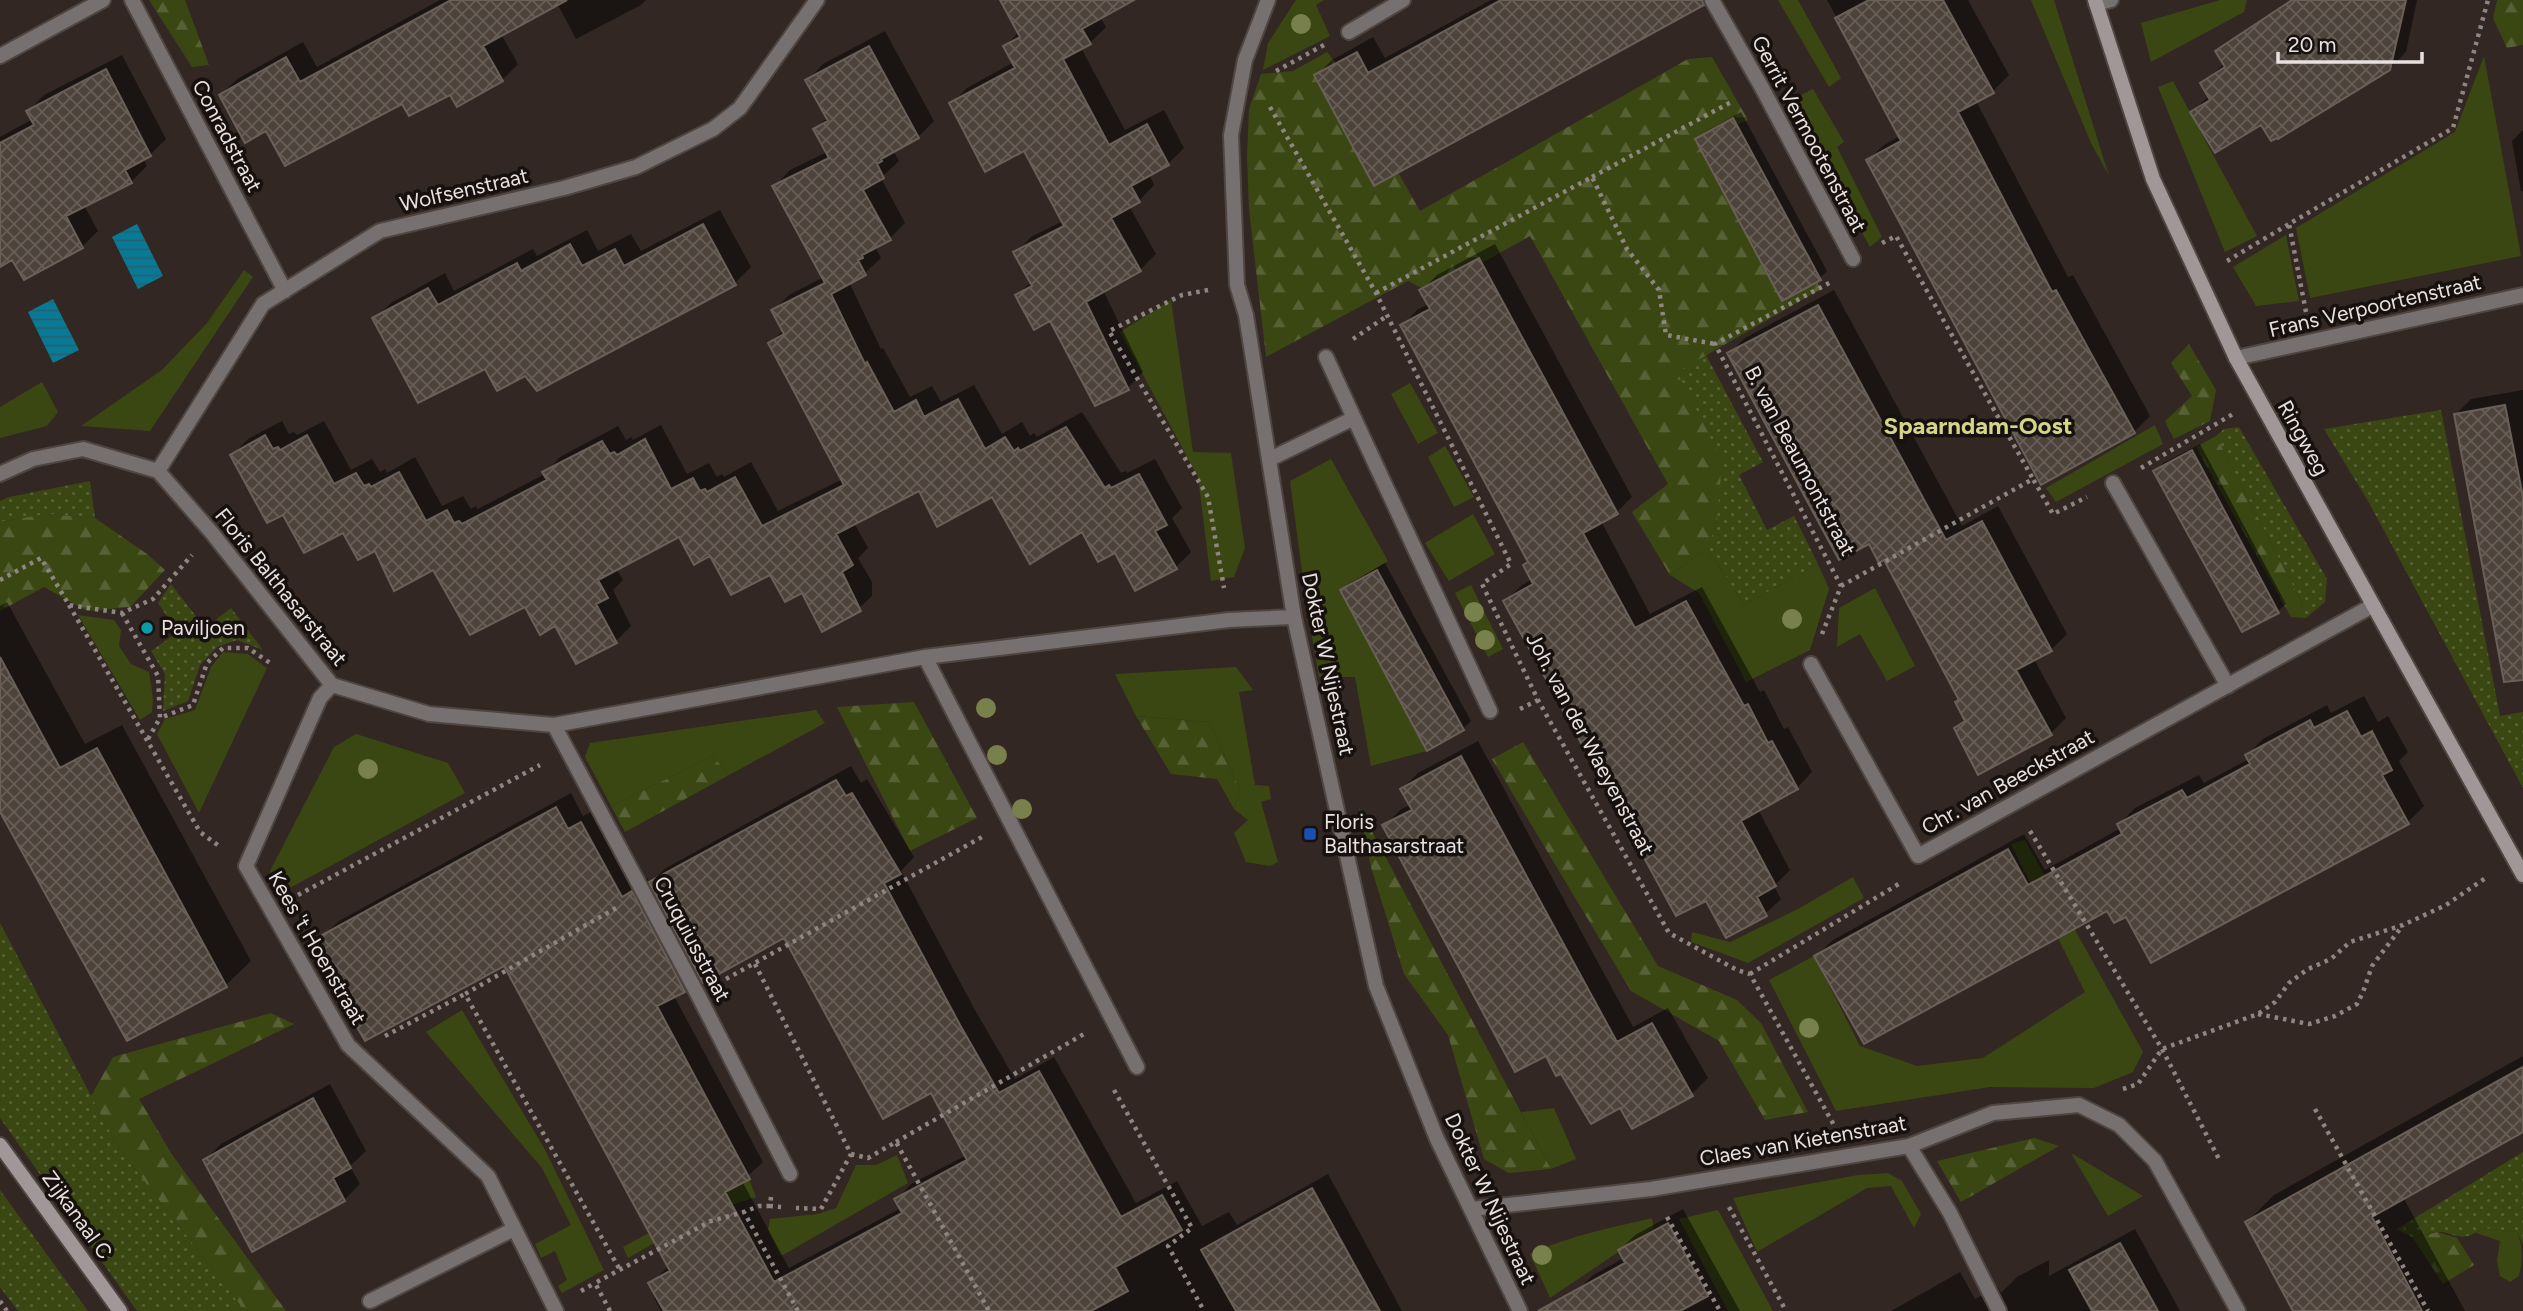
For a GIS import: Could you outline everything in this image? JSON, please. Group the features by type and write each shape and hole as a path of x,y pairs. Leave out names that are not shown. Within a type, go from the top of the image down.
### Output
{"street":[{"path":"0,56 103,0"},
{"name":"Conradstraat","path":"132,0 285,291"},
{"name":"Wolfsenstraat","path":"158,471 263,304 380,231 564,188 636,167 713,129 740,108 817,0"},
{"name":"Dokter W Nijestraat","path":"1268,0 1245,60 1231,135 1237,285 1246,315 1294,617 1376,986 1437,1139 1520,1311"},
{"path":"1349,32 1403,0"},
{"name":"Gerrit Vermootenstraat","path":"1712,0 1853,258"},
{"path":"2096,2 2111,0"},
{"name":"Ringweg","path":"2096,2 2153,179 2236,358 2372,607 2523,874"},
{"name":"Frans Verpoortenstraat","path":"2236,358 2523,295"},
{"path":"1326,357 1490,710"},
{"path":"1270,459 1354,418"},
{"path":"0,474 33,459 83,449 158,471"},
{"name":"Floris Balthasarstraat","path":"158,471 212,533 332,685 429,714 554,725 925,657 1229,620 1294,617"},
{"path":"2113,484 2228,686"},
{"name":"Chr. van Beeckstraat","path":"1918,856 2372,607"},
{"path":"925,657 1137,1067"},
{"path":"1811,664 1918,856"},
{"name":"Kees 't Hoenstraat","path":"332,685 320,698 246,866 348,1045 488,1176 556,1311"},
{"name":"Cruquiusstraat","path":"554,725 569,749 790,1174"},
{"path":"2079,1105 2119,1125 2155,1161 2238,1311"},
{"name":"Claes van Kietenstraat","path":"1472,1209 1651,1189 1909,1146 1993,1113 2079,1105"},
{"name":"Zijkanaal C","path":"0,1144 120,1311"},
{"path":"1909,1146 1950,1213 1999,1311"},
{"path":"370,1301 514,1229"}],"path":[{"path":"2199,277 2453,128 2487,0"},
{"path":"1255,82 1349,32"},
{"name":"Joh. van der Waeyenstraat","path":"1245,60 1376,293 1511,564 1482,584 1545,712 1669,933 1737,970 1750,974"},
{"path":"1376,293 1761,86"},
{"path":"1592,177 1627,249 1659,290 1666,335 1715,344 1837,278 1853,258"},
{"path":"2289,224 2312,342"},
{"name":"Gerrit Vermootenstraat","path":"1853,258 1896,236 2053,514 2113,484 2258,400"},
{"path":"1229,620 1208,497 1109,331 1182,295 1237,285"},
{"path":"1326,357 1387,316"},
{"name":"B. van Beaumontstraat","path":"1715,344 1841,586 1811,664"},
{"path":"1841,586 2033,479"},
{"path":"69,605 122,613 153,599 212,533"},
{"path":"0,580 41,558 201,832 246,866"},
{"path":"122,613 158,676 160,718 147,740"},
{"path":"160,718 193,705 207,663 223,648 248,648 320,698"},
{"path":"271,910 569,749"},
{"path":"2014,803 2162,1049 2220,1161"},
{"path":"697,993 755,964 1010,822"},
{"name":"Chr. van Beeckstraat","path":"1750,974 1907,879 1918,856"},
{"path":"2079,1105 2138,1084 2162,1049 2258,1014 2275,1002 2289,983 2308,969 2331,959 2350,942 2403,925 2446,905 2514,859"},
{"path":"355,1052 465,994 644,892"},
{"path":"2258,1014 2309,1024 2335,1016 2357,1004 2372,966 2403,925"},
{"path":"755,964 851,1154 868,1158 1112,1018"},
{"path":"1750,974 1850,1155"},
{"path":"465,994 620,1270"},
{"path":"1110,1083 1192,1228 1168,1246 1204,1311"},
{"path":"2315,1109 2428,1311"},
{"path":"896,1142 989,1311"},
{"path":"610,1311 595,1283 711,1221 759,1206 821,1209 851,1154"},
{"path":"771,1206 771,1178 782,1158"},
{"path":"1713,1177 1786,1311"},
{"path":"1651,1189 1720,1311"},
{"path":"744,1212 798,1311"},
{"path":"0,1301 7,1311"}],"green space":[{"path":"149,0 185,0 209,65 192,67"},
{"path":"1296,0 1324,0 1316,5 1330,36 1263,70 1268,43"},
{"path":"1778,0 1798,0 1841,78 1829,87"},
{"path":"2031,0 2054,0 2109,176 2091,143"},
{"path":"2220,0 2247,0 2244,12 2151,62 2141,23"},
{"path":"2497,0 2523,0 2523,45 2507,48 2493,18"},
{"path":"1327,52 1420,211 1688,59 1712,57 1748,120 1727,129 1821,289 1677,372 1722,460 1717,522 1707,548 1670,575 1632,512 1668,484 1530,236 1430,292 1408,281 1266,357 1249,209 1249,109 1261,74 1293,71"},
{"path":"2484,56 2521,256 2310,298 2296,228 2455,132"},
{"path":"2173,81 2257,236 2225,252 2158,87"},
{"path":"1813,89 1844,142 1837,147 1882,237 1870,247 1788,102"},
{"path":"2286,235 2299,301 2256,306 2233,267"},
{"path":"244,270 253,277 150,431 81,426 162,370 207,323"},
{"path":"1171,300 1193,452 1231,453 1245,548 1234,577 1211,581 1198,477 1120,332"},
{"path":"2189,344 2216,390 2210,421 2174,439 2165,421 2192,396 2171,363"},
{"path":"1706,355 1763,462 1739,475 1767,530 1794,516 1818,564 1744,605 1707,548 1717,522 1677,372"},
{"path":"42,382 58,412 47,426 0,438 0,407"},
{"path":"1410,383 1438,433 1418,444 1391,394"},
{"path":"2441,410 2500,716 2523,712 2523,788 2368,501 2324,429"},
{"path":"2155,425 2163,444 2056,502 2046,488"},
{"path":"2239,427 2327,579 2325,602 2306,618 2291,617 2303,605 2216,436 2224,429"},
{"path":"2216,436 2303,605 2291,617 2196,447"},
{"path":"1445,446 1474,497 1454,507 1428,457"},
{"path":"1331,459 1388,561 1340,590 1427,751 1371,766 1355,677 1319,677 1290,481"},
{"path":"90,481 95,518 46,514 0,522 0,501"},
{"path":"46,514 95,518 147,554 165,570 130,607 87,611 44,587 0,611 0,522"},
{"path":"1473,514 1495,554 1449,581 1425,543"},
{"path":"1707,548 1744,605 1818,564 1829,589 1810,650 1746,682 1699,593 1670,575"},
{"path":"171,584 205,628 231,608 263,650 237,640 217,647 200,665 188,701 163,711 165,674 151,651 178,632 158,603"},
{"path":"1471,585 1503,649 1488,657 1455,593"},
{"path":"1875,588 1915,666 1887,681 1860,634 1837,647 1839,608"},
{"path":"78,615 114,620 121,630 119,646 131,664 149,672 152,712 140,720"},
{"path":"223,652 248,654 267,668 199,813 157,734 165,719 195,710 211,667"},
{"path":"1236,667 1253,690 1239,692 1255,785 1269,786 1271,799 1261,802 1278,862 1270,866 1246,862 1234,833 1248,820 1234,809 1240,789 1209,722 1136,716 1115,674"},
{"path":"914,702 977,818 910,851 837,707"},
{"path":"816,710 825,723 729,775 713,756 611,806 585,757 590,743"},
{"path":"1136,716 1209,722 1240,789 1234,809 1217,779 1171,774"},
{"path":"356,734 448,763 465,793 275,896 270,871 334,747"},
{"path":"1523,742 1658,966 1737,1000 1761,1023 1808,1112 1765,1120 1719,1041 1631,991 1492,759"},
{"path":"713,756 729,775 625,832 611,806"},
{"path":"1359,807 1551,1169 1509,1173 1484,1159 1448,1035 1404,974 1371,867"},
{"path":"2025,840 2143,1052 2133,1072 2094,1088 1990,1087 1836,1111 1769,980 1814,956 1860,1046 1917,1066 1983,1058 2085,992 2011,844"},
{"path":"1853,877 1864,898 1748,963 1691,942 1692,932 1730,942 1798,909"},
{"path":"0,923 118,1147 245,1311 137,1311 0,1118"},
{"path":"462,1010 544,1148 604,1270 562,1293 558,1286 567,1280 555,1251 541,1258 535,1244 571,1225 542,1168 426,1032"},
{"path":"271,1013 294,1024 139,1099 173,1156 286,1311 245,1311 118,1147 91,1096 113,1057"},
{"path":"1554,1108 1576,1159 1551,1169 1521,1112"},
{"path":"2034,1138 2059,1146 1961,1202 1937,1161"},
{"path":"2523,1152 2523,1244 2517,1232 2482,1228 2462,1237 2435,1232 2413,1238 2397,1229"},
{"path":"2071,1153 2143,1196 2108,1216"},
{"path":"897,1155 908,1183 781,1256 768,1230 770,1219 818,1214 836,1208 856,1165 876,1165"},
{"path":"1888,1173 1902,1181 1921,1214 1914,1228 1891,1186 1867,1188 1757,1252 1733,1198 1858,1175"},
{"path":"749,1179 756,1197 707,1213 628,1258 623,1247"},
{"path":"0,1190 88,1311 18,1311 0,1287"},
{"path":"1718,1210 1773,1311 1728,1311 1679,1219"},
{"path":"1652,1218 1654,1228 1550,1298 1530,1254 1574,1237"},
{"path":"2482,1228 2517,1232 2521,1264 2519,1276 2510,1282 2500,1276 2497,1261 2500,1241 2476,1233"},
{"path":"2437,1232 2457,1238 2474,1265 2443,1284 2413,1238"}],"water":[{"path":"137,224 163,276 138,289 112,237"},
{"path":"53,299 79,350 53,363 28,312"}],"building":[{"path":"451,0 567,0 483,46 503,81 457,107 450,95 409,116 402,104 285,166 266,131 245,143 219,95 286,57 300,82"},
{"path":"1000,0 1134,0 1082,29 1091,44 1063,59 1109,145 1147,124 1169,165 1131,186 1140,202 1111,218 1141,271 1086,302 1129,390 1095,406 1050,321 1034,330 1015,295 1032,286 1013,252 1064,226 1024,151 985,172 949,103 1015,68 1003,46 1020,37"},
{"path":"1501,0 1702,0 1704,5 1374,186 1314,75 1357,52 1368,73"},
{"path":"1869,0 1943,0 1994,93 1958,112 2052,292 2056,290 2135,433 2041,485 1866,160 1901,141 1835,18"},
{"path":"2292,0 2406,0 2390,70 2278,139 2271,141 2261,125 2215,153 2190,112 2210,100 2200,83 2225,67 2215,51"},
{"path":"869,46 919,138 881,159 877,164 884,178 863,190 891,240 862,255 863,258 858,260 866,275 831,294 865,364 867,362 894,412 916,400 924,417 958,399 985,449 1005,437 1014,451 1018,448 1020,451 1066,427 1105,488 1109,485 1111,488 1139,474 1167,525 1155,531 1177,569 1135,591 1115,553 1098,562 1082,532 1030,564 992,497 937,527 919,491 836,534 853,565 842,572 861,611 822,632 802,593 785,602 770,575 731,595 710,556 694,565 679,537 598,580 608,598 596,604 617,643 576,664 555,626 540,635 525,607 470,635 433,570 394,591 375,551 358,560 343,533 304,553 283,515 267,523 230,455 265,435 273,449 278,447 280,450 307,435 334,484 356,473 364,486 369,484 371,487 399,472 426,521 447,510 454,523 459,521 462,524 547,480 542,472 602,441 610,454 614,452 617,455 645,439 671,489 693,478 700,491 705,489 707,492 735,477 762,526 844,485 768,343 784,334 771,310 825,283 772,186 829,158 813,129 828,121 805,80"},
{"path":"106,69 151,156 125,170 132,183 66,216 83,248 24,280 12,260 0,267 0,143 34,125 26,111"},
{"path":"1733,118 1821,280 1782,301 1695,139"},
{"path":"703,224 736,285 537,391 525,376 497,391 485,369 418,403 372,318 428,288 438,305 517,263 521,271 570,244 582,266 615,249 624,266"},
{"path":"1479,258 1618,514 1583,533 1635,628 1686,601 1744,706 1748,704 1768,743 1772,741 1798,789 1741,821 1776,886 1757,897 1767,916 1726,938 1706,901 1676,916 1503,601 1533,584 1523,565 1528,562 1400,325 1430,309 1419,290"},
{"path":"1818,305 1946,540 1982,521 2052,651 2016,670 2052,735 1978,775 1954,728 1965,721 1955,702 1959,700 1884,560 1879,563 1869,544 1839,560 1727,353"},
{"path":"2505,405 2523,497 2523,680 2504,682 2454,414"},
{"path":"2192,450 2279,613 2242,632 2153,471"},
{"path":"1377,570 1464,730 1427,751 1340,590"},
{"path":"0,657 60,768 97,748 227,987 127,1041 0,812"},
{"path":"2347,711 2361,737 2372,731 2392,770 2382,775 2409,824 2151,963 2126,917 2114,923 2107,911 1864,1044 1814,956 2008,849 2028,885 2122,834 2117,824 2182,790 2187,798 2250,764 2245,755 2310,720 2314,728"},
{"path":"1461,756 1617,1042 1652,1023 1693,1096 1632,1129 1620,1108 1591,1124 1561,1074 1556,1076 1546,1056 1515,1072 1382,825 1412,810 1400,789"},
{"path":"836,780 846,796 852,793 901,874 884,883 999,1093 1039,1071 1121,1217 1162,1195 1182,1230 1115,1267 1128,1291 1091,1311 664,1311 648,1283 670,1271 504,966 365,1041 310,945 323,938 322,935 556,807 568,829 581,822 622,897 632,891 685,992 657,1006 750,1179 725,1192 774,1282 902,1213 894,1199 967,1160 931,1093 883,1119 784,938 703,983 649,882"},
{"path":"2523,1067 2523,1132 2372,1217 2422,1311 2293,1311 2245,1222"},
{"path":"313,1098 351,1168 333,1178 345,1201 252,1252 203,1160"},
{"path":"1312,1188 1380,1311 1236,1311 1201,1250"},
{"path":"1668,1223 1708,1296 1680,1311 1538,1311 1625,1263 1618,1250"},
{"path":"2120,1243 2158,1311 2092,1311 2069,1270"}],"place":[{"name":"Paviljoen","path":"147,628"},
{"name":"Floris Balthasarstraat","path":"1310,834"}],"district":[{"name":"Spaarndam-Oost","path":"1978,426"}]}
